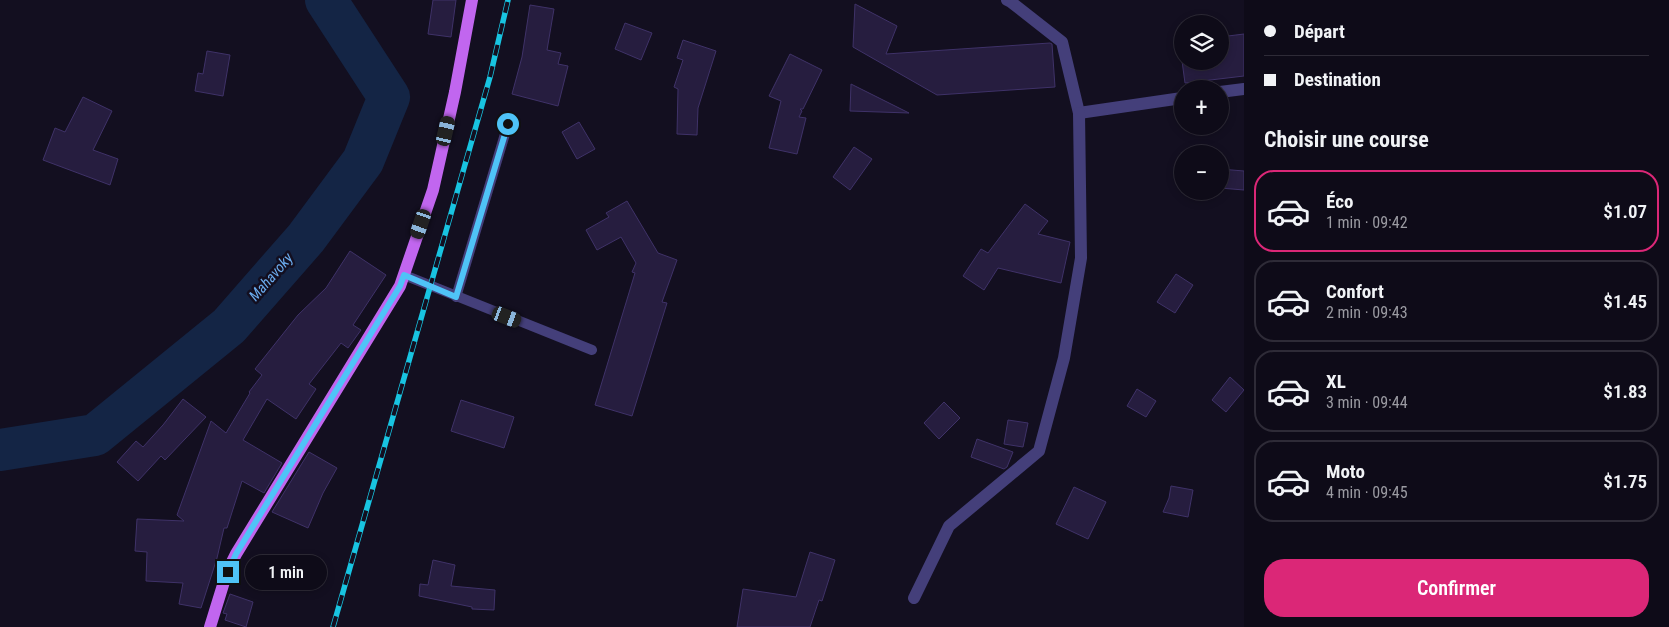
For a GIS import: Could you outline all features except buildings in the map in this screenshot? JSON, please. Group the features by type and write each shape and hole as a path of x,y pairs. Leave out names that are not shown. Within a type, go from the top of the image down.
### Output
{"main road":[{"path":"210,627 236,554 400,286 433,190 455,92 472,0"}],"street":[{"path":"914,598 949,526 1039,450 1064,358 1081,258 1079,113 1062,42 1007,0"},
{"path":"1229,91 1244,89"},
{"path":"1079,113 1174,99"}],"lane":[{"path":"456,297 508,124"},
{"path":"404,275 592,350"}],"waterway":[{"name":"Mahavoky","path":"0,450 95,435 229,326 306,238 363,161 389,97 326,0"}],"railway":[{"path":"333,627 490,77 508,0"}],"route":[{"path":"228,572 236,554 400,286 404,275 456,297 508,124"}]}
